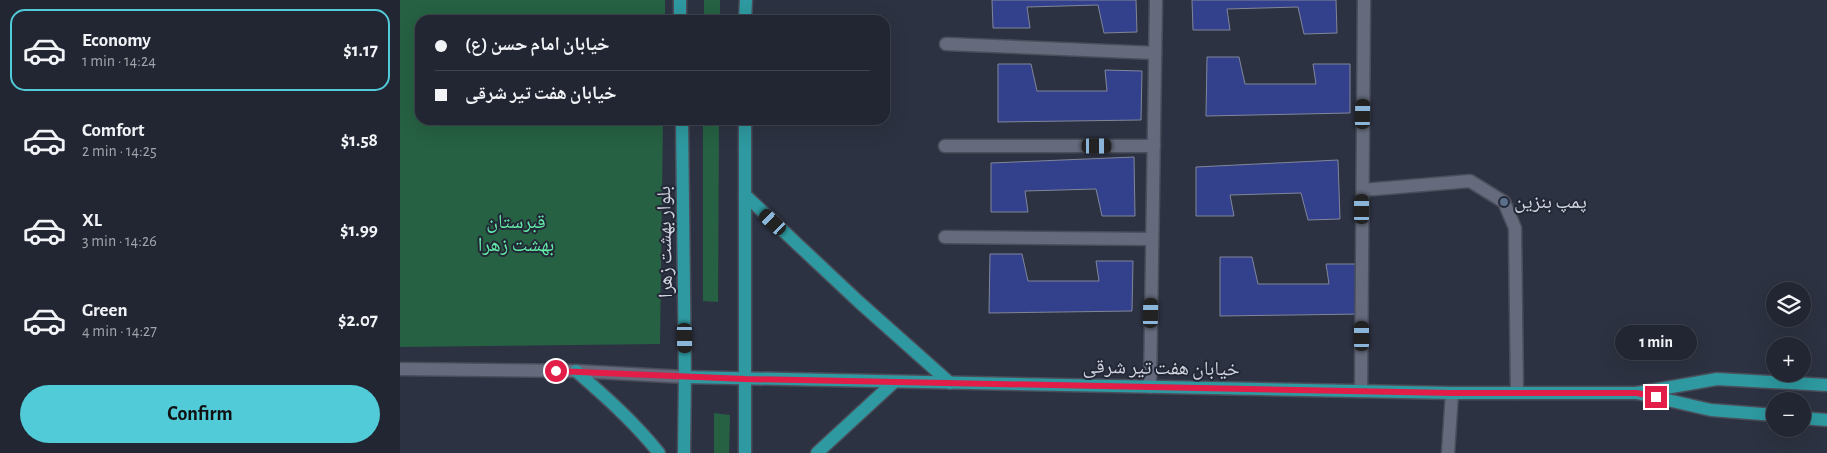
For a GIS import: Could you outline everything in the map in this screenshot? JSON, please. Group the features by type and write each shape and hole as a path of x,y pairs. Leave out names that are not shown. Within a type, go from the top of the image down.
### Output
{"main road":[{"path":"680,0 680,15"},
{"path":"746,0 746,15"},
{"name":"بلوار بهشت زهرا","path":"682,125 684,453"},
{"path":"744,453 745,125"},
{"path":"745,195 859,302 950,383"},
{"path":"576,371 604,394 639,428 658,453"},
{"name":"خیابان هفت تیر شرقی","path":"685,377 1452,393 1637,393 1717,379 1827,385"},
{"path":"816,453 894,382"},
{"name":"خیابان هفت تیر شرقی","path":"1637,393 1711,410 1766,414"},
{"path":"1811,419 1827,420"}],"street":[{"path":"1150,387 1156,0"},
{"path":"1361,391 1364,0"},
{"path":"946,44 1155,53"},
{"path":"945,146 1154,146"},
{"path":"1363,190 1470,181 1504,202 1515,228 1517,393"},
{"path":"946,237 1152,239"},
{"path":"400,369 576,371 685,377"},
{"path":"1448,453 1452,393"}],"green space":[{"name":"قبرستان بهشت زهرا","path":"400,0 665,0 665,15 415,15 415,125 663,125 660,344 400,347"},
{"path":"704,0 720,0 720,15 704,15"},
{"path":"703,125 719,125 718,302 703,301"},
{"path":"714,413 730,415 729,453 714,453"}],"building":[{"path":"992,0 1136,0 1137,32 1104,33 1098,5 1027,7 1030,28 993,28"},
{"path":"1192,0 1336,0 1337,33 1304,34 1298,7 1227,9 1230,30 1193,30"},
{"path":"1207,57 1239,57 1245,84 1316,84 1313,64 1350,64 1350,113 1206,116"},
{"path":"998,64 1031,64 1037,91 1107,91 1105,70 1142,71 1141,120 998,122"},
{"path":"1134,157 1135,216 1102,216 1096,189 1025,191 1028,212 991,212 991,163"},
{"path":"1338,160 1340,219 1308,220 1301,193 1230,195 1234,216 1196,216 1196,167"},
{"path":"990,254 1022,254 1028,281 1099,281 1096,261 1133,261 1132,311 989,313"},
{"path":"1220,257 1252,257 1258,284 1329,284 1326,264 1364,264 1363,314 1220,316"}],"place":[{"name":"پمپ بنزین","path":"1504,202"}],"route":[{"path":"556,371 745,379 1452,393 1637,393 1656,397"}]}
